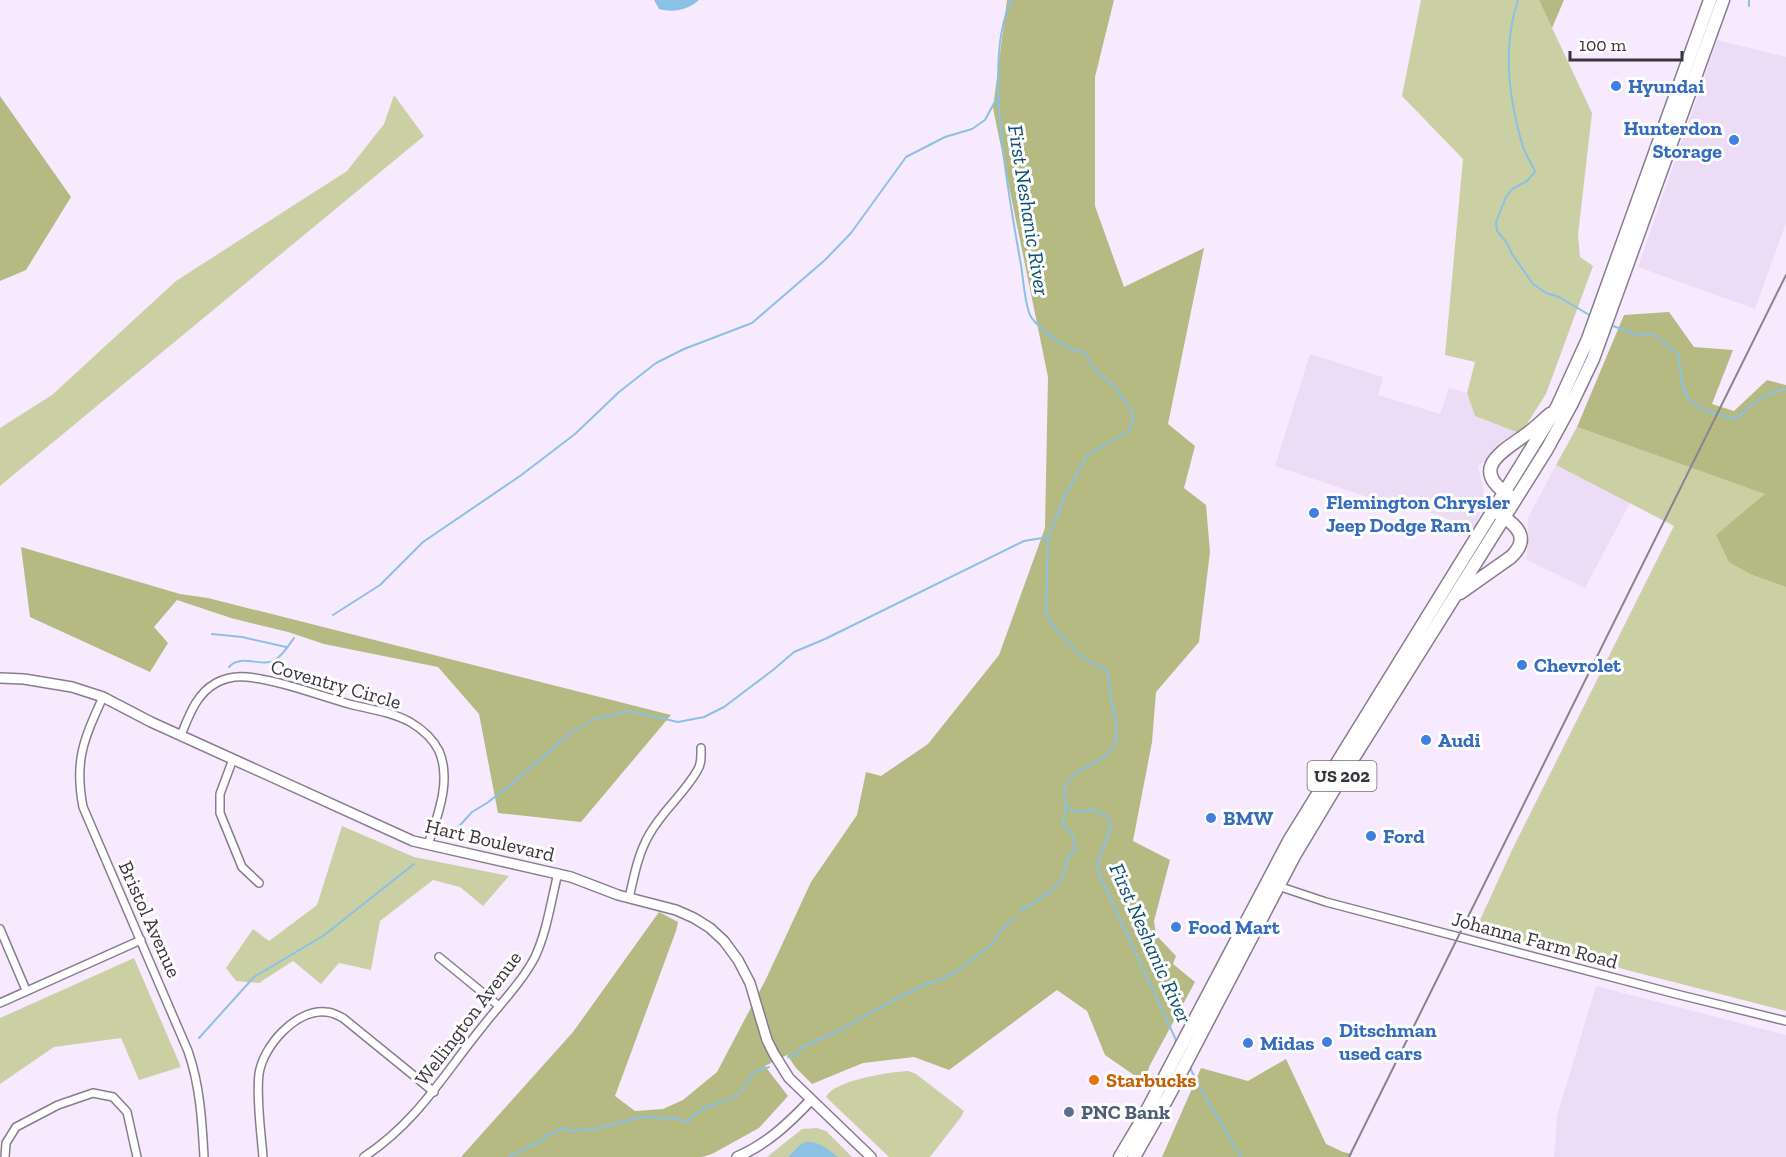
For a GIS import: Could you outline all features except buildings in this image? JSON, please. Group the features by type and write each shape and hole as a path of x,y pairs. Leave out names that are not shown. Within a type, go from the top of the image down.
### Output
{"highway":[{"name":"US 202","path":"1510,496 1547,449 1593,358 1604,310 1710,0"},
{"name":"US 202","path":"1604,310 1723,0"},
{"name":"US 202","path":"1123,1156 1175,1071 1289,841 1510,496 1599,326"},
{"path":"1510,496 1494,483 1490,474 1493,460 1557,407"},
{"name":"US 202","path":"1191,1040 1341,776 1454,597 1499,514"},
{"path":"1454,597 1511,557 1517,550 1520,532 1516,526 1499,514"}],"street":[{"name":"Coventry Circle","path":"181,735 199,698 215,684 235,677 259,679 409,721 434,743 439,752 444,773 441,796 428,845"},
{"name":"Hart Boulevard","path":"0,678 24,679 72,687 103,697 396,834 428,845 558,873 629,898 676,910 694,918 724,941 746,974 774,1054 789,1078 871,1157"},
{"name":"Bristol Avenue","path":"103,697 81,751 80,793 88,820 194,1067 202,1115 204,1157"},
{"path":"629,898 637,862 644,844 662,815 698,770 702,758 701,748"},
{"path":"233,759 220,794 220,813 242,867 259,883"},
{"name":"Wellington Avenue","path":"364,1157 400,1129 434,1092 534,958 558,873"},
{"name":"Johanna Farm Road","path":"1278,886 1326,902 1786,1021"},
{"path":"0,929 26,990"},
{"path":"0,1003 141,940"},
{"path":"439,957 499,1006"},
{"path":"262,1157 259,1083 261,1066 272,1044 291,1025 306,1016 324,1011 343,1018 434,1092"},
{"path":"5,1157 6,1143 16,1127 64,1102 93,1093 113,1097 128,1112 137,1157"},
{"path":"737,1157 775,1136 811,1100"}],"shaded area":[{"name":"Hunterdon Storage","path":"1717,40 1786,57 1786,223 1755,309 1638,267"},
{"path":"1310,354 1383,377 1378,395 1440,414 1449,388 1467,393 1475,416 1519,433 1478,466 1485,498 1475,528 1431,513 1364,496 1275,466"},
{"path":"1556,465 1630,503 1585,588 1527,560 1528,518"},
{"path":"1596,986 1786,1035 1786,1157 1554,1157 1557,1116"}],"green space":[{"path":"1007,0 1114,0 1095,77 1095,206 1124,287 1204,248 1168,424 1195,446 1184,488 1206,505 1210,552 1199,642 1156,692 1152,742 1133,841 1170,860 1154,921 1156,935 1176,956 1173,964 1195,982 1150,1065 1144,1082 1105,1055 1087,1011 1057,990 949,1070 914,1057 863,1063 812,1084 787,1055 765,1066 788,1096 759,1128 712,1154 702,1157 461,1157 573,1032 659,912 678,922 676,931 615,1096 635,1111 663,1109 683,1100 717,1072 766,979 811,882 857,815 866,772 881,776 928,744 999,655 1045,528 1048,377 993,108"},
{"path":"1421,0 1539,0 1592,113 1578,235 1580,257 1593,266 1546,394 1519,433 1475,416 1467,393 1475,362 1445,355 1463,159 1402,96"},
{"path":"1539,0 1564,0 1552,28"},
{"path":"394,95 424,136 0,486 0,428 52,395 176,281 347,171 384,124"},
{"path":"0,96 71,197 26,270 0,281"},
{"path":"1669,312 1694,347 1733,350 1712,404 1734,411 1767,380 1786,385 1786,587 1752,575 1729,562 1716,535 1765,494 1577,427 1624,315"},
{"path":"1577,427 1766,494 1752,575 1786,587 1786,1011 1475,931 1512,850 1674,526 1556,465"},
{"path":"21,547 180,594 208,598 671,715 581,822 498,813 479,714 438,667 324,644 177,600 154,627 168,643 150,672 30,617"},
{"path":"342,826 414,857 509,876 483,906 460,887 433,880 380,921 371,970 339,963 321,984 293,961 259,983 236,981 226,968 253,929 269,941 317,905"},
{"path":"134,958 181,1067 139,1080 121,1038 54,1047 0,1084 0,1018"},
{"path":"1286,1059 1326,1144 1352,1154 1350,1157 1162,1157 1201,1068 1248,1081"},
{"path":"908,1071 916,1074 964,1111 930,1157 889,1157 826,1097 831,1091 851,1082 876,1075"},
{"path":"817,1128 826,1131 852,1157 767,1157 802,1129"}],"water":[{"path":"654,0 699,0 680,10 670,11 659,9"},
{"path":"806,1142 819,1144 838,1157 788,1157"}],"waterway":[{"name":"First Neshanic River","path":"1012,0 1003,25 998,92 1005,168 1028,310 1036,323 1053,337 1064,345 1085,353 1095,370 1114,386 1132,411 1133,422 1129,431 1087,455 1065,496 1048,537 1046,616 1077,652 1107,672 1117,731 1115,743 1110,751 1077,772 1065,787 1064,797 1072,811 1092,809 1108,817 1111,825 1099,861 1098,872 1177,1042"},
{"path":"1518,0 1510,36 1509,74 1518,129 1523,147 1535,172 1527,181 1512,189 1506,197 1496,222 1497,231 1533,284 1591,316"},
{"path":"1749,0 1749,6"},
{"path":"333,615 380,585 423,542 520,476 575,434 619,392 656,363 684,349 752,323 825,260 851,233 906,157 945,137 972,129 985,120 998,96"},
{"path":"1610,325 1636,334 1654,335 1678,354 1681,379 1689,399 1710,412 1736,419 1765,396 1786,389"},
{"path":"453,833 472,812 514,782 570,733 595,719 629,711 678,722 704,717 724,707 794,652 1024,541 1048,537"},
{"path":"212,634 242,637 286,647"},
{"path":"229,667 239,661 270,662 275,660 294,638"},
{"path":"1021,911 1058,884 1065,873 1067,858 1076,850 1072,834 1063,824 1066,806"},
{"path":"199,1038 254,977 323,936 414,864"},
{"path":"788,1057 796,1054 802,1047 834,1033 894,1000 957,971 990,946 1006,925 1017,917"},
{"name":"First Neshanic River","path":"1189,1066 1241,1157"},
{"path":"509,1157 544,1139 549,1133 556,1133 561,1128 571,1131 594,1129 641,1117 677,1119 688,1122 699,1111 737,1095 752,1074 769,1067"}],"railway":[{"path":"1349,1157 1786,275"}],"place":[{"name":"Hyundai","path":"1616,86"},
{"name":"Hunterdon Storage","path":"1734,140"},
{"name":"Flemington Chrysler Jeep Dodge Ram","path":"1314,513"},
{"name":"Chevrolet","path":"1522,665"},
{"name":"Audi","path":"1426,740"},
{"name":"BMW","path":"1211,818"},
{"name":"Ford","path":"1371,836"},
{"name":"Food Mart","path":"1176,927"},
{"name":"Ditschman used cars","path":"1327,1042"},
{"name":"Midas","path":"1248,1043"},
{"name":"Starbucks","path":"1094,1080"},
{"name":"PNC Bank","path":"1069,1112"}]}
